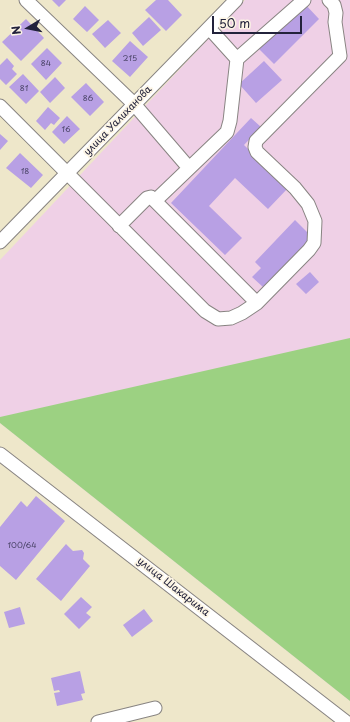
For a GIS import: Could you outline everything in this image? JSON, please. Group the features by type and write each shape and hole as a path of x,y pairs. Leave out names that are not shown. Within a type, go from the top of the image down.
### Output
{"street":[{"path":"26,0 134,104 189,168"},
{"name":"улица Уалиханова","path":"0,242 236,0"},
{"path":"156,200 227,132 229,127 237,59 304,0"},
{"path":"0,106 119,226 212,316 225,320 242,313 257,303 309,250 314,242 315,221 308,204 295,188 257,152 255,147 256,141 340,56 335,22 336,13 334,5 329,0"},
{"path":"209,28 237,59"},
{"path":"119,226 149,196 156,200 257,303"},
{"name":"улица Шакарима","path":"0,454 346,722"},
{"path":"98,722 155,708"}],"shaded area":[{"path":"245,0 350,0 350,701 0,423 0,260"}],"green space":[{"path":"350,338 350,701 0,423 0,417"}],"building":[{"path":"52,0 66,0 59,7"},
{"path":"156,0 168,0 182,15 166,31 145,10"},
{"path":"303,2 319,19 274,64 257,47"},
{"path":"85,6 99,20 87,32 73,19"},
{"path":"149,17 161,30 143,46 132,33"},
{"path":"26,19 44,38 21,61 2,42"},
{"path":"108,20 121,33 105,48 92,34"},
{"path":"130,41 148,57 130,77 112,61"},
{"path":"47,48 62,63 46,80 31,64"},
{"path":"7,58 14,66 12,69 17,74 6,85 0,79 0,65"},
{"path":"264,61 282,80 256,103 239,84"},
{"path":"23,74 39,91 26,104 9,87"},
{"path":"55,77 65,88 50,103 40,92"},
{"path":"86,83 104,102 90,116 71,97"},
{"path":"48,107 60,118 54,125 51,123 45,130 36,121"},
{"path":"67,116 80,129 64,144 52,132"},
{"path":"251,118 261,127 244,145 288,188 268,209 235,178 209,206 242,238 225,255 171,203"},
{"path":"0,134 8,141 0,150"},
{"path":"20,153 43,175 31,188 6,168"},
{"path":"295,220 312,237 263,287 252,277 261,268 255,262"},
{"path":"310,272 319,282 306,294 296,284"},
{"path":"36,496 65,521 16,580 0,566 0,527 21,501 27,507"},
{"path":"66,544 73,551 82,550 84,553 83,559 90,566 61,601 36,579"},
{"path":"81,597 92,607 86,613 91,617 79,629 64,614"},
{"path":"20,607 25,624 9,628 4,612"},
{"path":"144,609 153,621 132,637 123,625"},
{"path":"80,671 85,693 81,694 83,700 57,706 54,693 60,692 59,690 54,691 51,678"}]}
